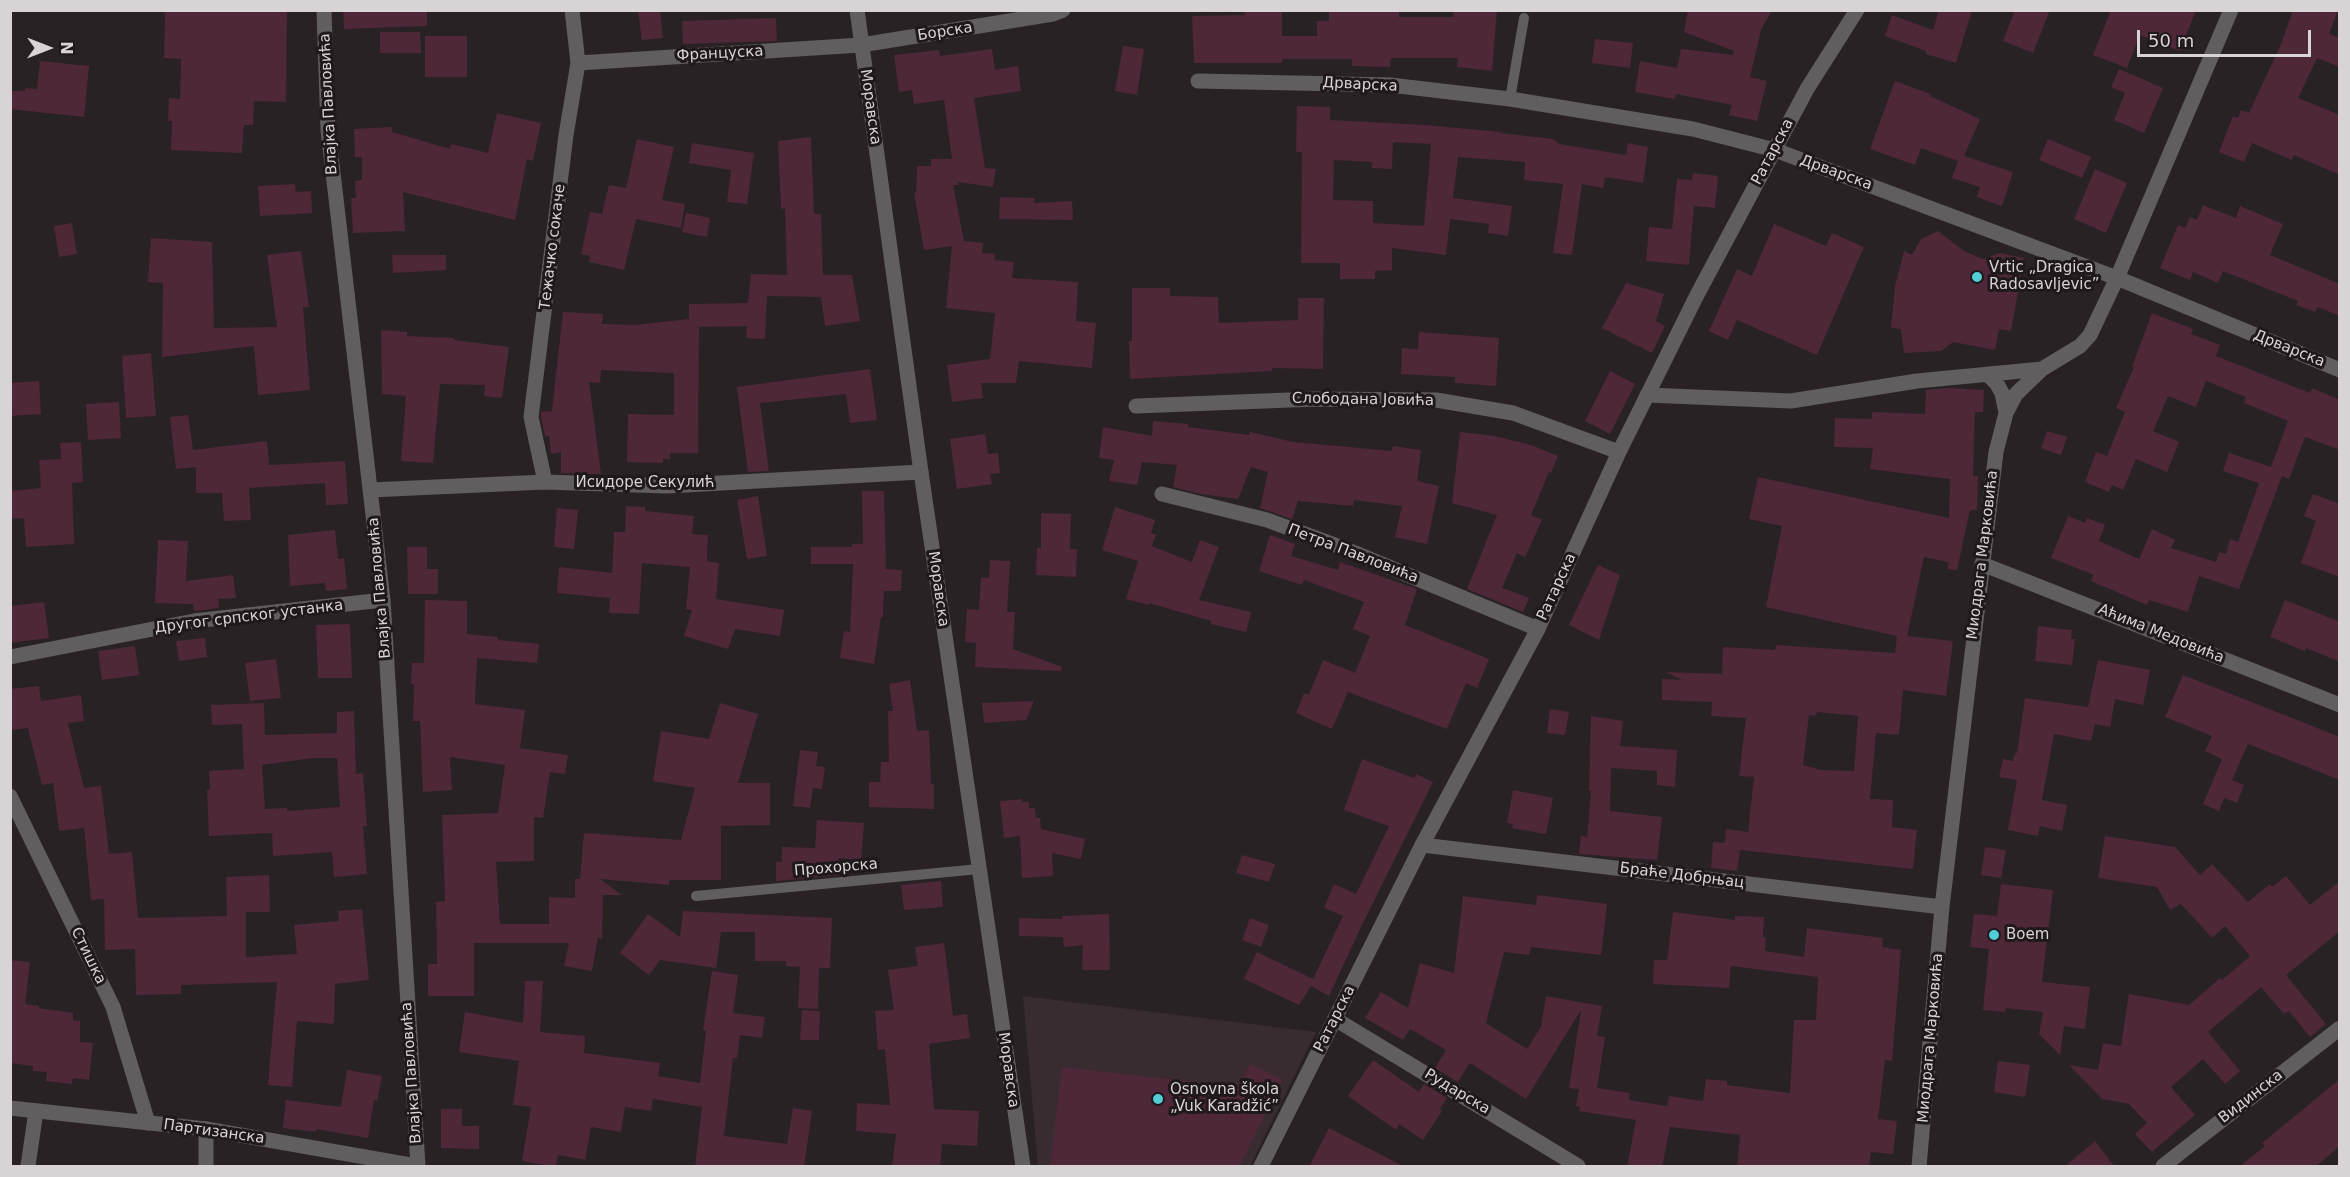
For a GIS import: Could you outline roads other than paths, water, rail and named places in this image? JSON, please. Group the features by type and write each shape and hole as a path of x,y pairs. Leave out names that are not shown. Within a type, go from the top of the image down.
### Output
{"street":[{"name":"Влајка Павловића","path":"324,10 328,130 383,600 417,1167"},
{"name":"Тежачко сокаче","path":"545,482 531,417 566,135 578,63 572,10"},
{"name":"Моравска","path":"856,10 1023,1167"},
{"name":"Борска","path":"861,45 1041,16 1063,10"},
{"name":"Ратарска","path":"1261,1167 1422,844 1538,629 1619,452 1697,295 1807,89 1857,10"},
{"name":"Миодрага Марковића","path":"1919,1167 1942,907 1996,452 2006,413 2016,394 2042,369 2080,346 2090,335 2117,278 2231,10"},
{"name":"Француска","path":"578,63 861,45"},
{"name":"Дрварска","path":"1198,81 1390,85 1510,99 1693,129 1775,150 2117,278 2340,370"},
{"path":"1647,395 1791,401 1956,376 2042,369"},
{"path":"1988,375 2002,393 2006,413"},
{"name":"Слободана Јовића","path":"1136,406 1303,399 1436,400 1513,413 1619,452"},
{"name":"Исидоре Секулић","path":"370,490 545,482 667,486 921,472"},
{"name":"Петра Павловића","path":"1162,494 1278,524 1343,548 1538,629"},
{"name":"Аћима Медовића","path":"1982,564 2340,705"},
{"name":"Другог српског устанка","path":"10,657 194,621 383,600"},
{"name":"Стишка","path":"10,796 113,1007 148,1123"},
{"name":"Браће Добрњац","path":"1422,844 1942,907"},
{"name":"Рударска","path":"1335,1019 1578,1166"},
{"name":"Видинска","path":"2163,1167 2340,1028"},
{"name":"Партизанска","path":"10,1108 206,1129 417,1167"},
{"path":"28,1167 36,1111"},
{"path":"206,1129 206,1167"}],"lane":[{"path":"1510,99 1524,18"},
{"name":"Прохорска","path":"696,896 979,869"}],"place":[{"name":"Vrtic „Dragica Radosavljevic”","path":"1977,277"},
{"name":"Boem","path":"1994,935"},
{"name":"Osnovna škola „Vuk Karadžić”","path":"1158,1099"}]}
